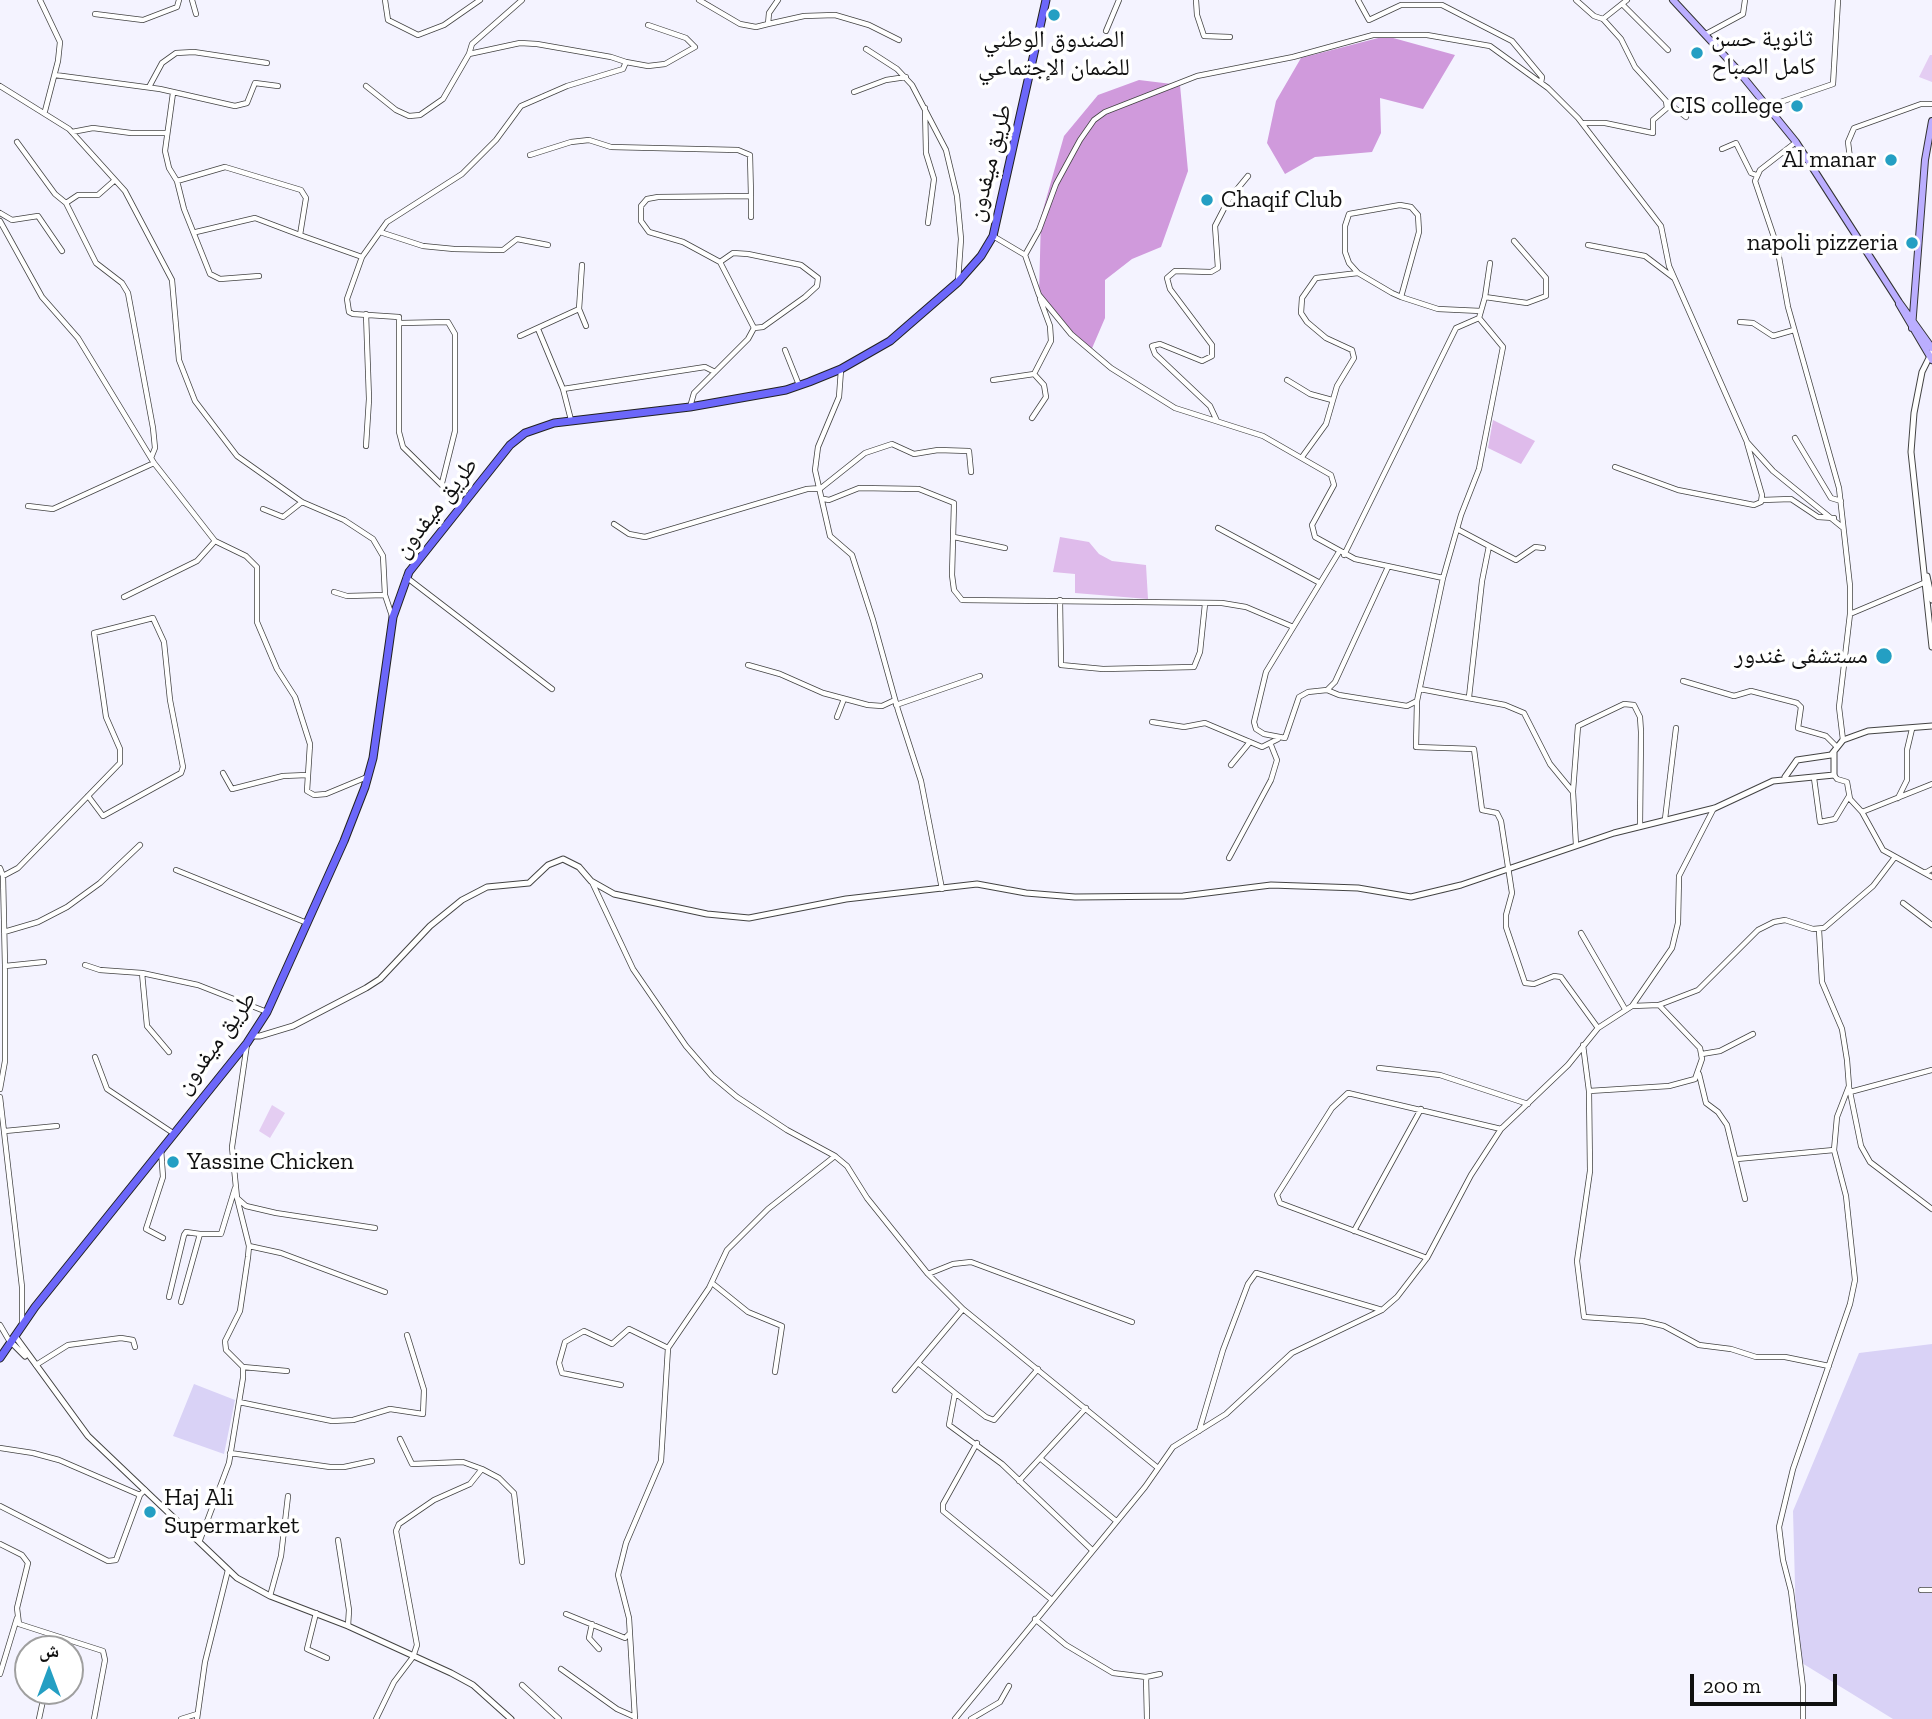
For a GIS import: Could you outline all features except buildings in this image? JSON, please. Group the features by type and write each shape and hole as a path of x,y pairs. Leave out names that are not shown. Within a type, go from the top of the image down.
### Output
{"main road":[{"name":"طريق ميفدون","path":"0,1358 35,1307 249,1039 267,1012 344,841 368,777 393,617 406,577 517,439 538,426 690,407 799,386 842,369 890,341 958,282 981,256 993,236 1046,0"},
{"path":"1673,0 1769,106 1796,142 1931,354"},
{"path":"1914,327 1925,160 1932,121"}],"street":[{"path":"40,0 60,42 55,75 45,111"},
{"path":"95,14 143,20 177,7 179,0"},
{"path":"192,0 196,14"},
{"path":"385,0 388,20 414,35 444,25 480,0"},
{"path":"366,86 396,110 409,116 420,116 443,99 472,44 522,0"},
{"path":"699,0 740,24 756,27 804,16 835,15 869,24 899,40"},
{"path":"768,24 769,13 778,0"},
{"path":"1106,31 1119,0"},
{"path":"1196,0 1197,15 1204,36 1230,37"},
{"path":"1358,0 1370,20 1401,5 1442,5 1511,41 1542,77 1541,83"},
{"path":"1576,0 1594,16 1602,19 1621,38 1625,52 1639,73 1686,117"},
{"path":"1706,34 1743,14 1745,0"},
{"path":"1769,106 1833,84 1838,0"},
{"path":"1602,19 1625,2 1668,50"},
{"path":"469,54 529,43 576,49 648,66 665,64 695,47 686,38 648,25"},
{"path":"1025,255 1039,230 1056,184 1094,120 1105,112 1189,78 1315,52 1373,35 1400,33 1490,46 1541,83 1583,123 1661,226 1667,260 1747,442 1762,500"},
{"path":"866,49 906,77 925,107 946,150 957,196 961,249 957,266 958,282"},
{"path":"149,87 162,63 176,53 194,52 267,63"},
{"path":"463,506 408,453 399,432 399,317 353,314 347,306 362,257 380,232 403,209 462,174 496,140 525,103 567,86 620,71 625,62"},
{"path":"55,75 149,87 242,106 247,103 255,83 278,86"},
{"path":"853,92 886,79 906,77"},
{"path":"0,86 45,111 72,132 116,180 136,207 172,280 179,360 195,401 237,456 302,502 352,525 373,539 383,556 385,595 393,617"},
{"path":"173,93 165,133 166,160 177,181 184,209 212,276 235,279 259,276"},
{"path":"1583,123 1605,123 1653,133 1653,120 1667,108 1666,101"},
{"path":"1850,158 1848,142 1854,128 1920,104 1932,104"},
{"path":"925,107 926,153 934,179 928,223"},
{"path":"72,132 93,128 131,133 165,133"},
{"path":"530,155 571,142 589,141 611,147 743,150 750,158 751,217"},
{"path":"17,142 55,194 66,203 96,263 122,283 128,293 153,428 155,449 152,461"},
{"path":"1756,175 1796,142"},
{"path":"1722,149 1737,143 1751,173 1756,175"},
{"path":"177,181 225,167 300,190 305,194 307,205 300,234"},
{"path":"1756,175 1756,187 1777,246 1794,330 1841,501 1850,586 1850,614 1839,707 1843,740"},
{"path":"1217,421 1210,406 1166,365 1152,346 1160,344 1202,361 1212,356 1212,345 1170,289 1167,278 1175,271 1211,272 1218,268 1215,226 1229,199 1248,176"},
{"path":"66,203 78,195 98,195 116,180"},
{"path":"751,196 647,199 641,206 641,221 649,232 683,242 720,262 754,328"},
{"path":"1401,297 1419,232 1418,215 1411,207 1400,205 1349,214 1345,226 1345,252 1349,262 1359,273 1401,297 1438,309 1481,311"},
{"path":"0,213 12,220 38,216 62,251"},
{"path":"196,233 255,218 362,257"},
{"path":"0,221 42,297 78,338 152,461 215,541 246,556 257,567 257,622 277,669 295,697 310,744 307,791 314,795 337,791 368,777"},
{"path":"380,232 423,246 454,250 503,250 517,239 548,245"},
{"path":"993,236 1025,255 1050,326 1051,341 1034,374"},
{"path":"1485,297 1527,303 1546,296 1546,278 1514,241"},
{"path":"1588,245 1645,256 1675,278"},
{"path":"720,262 733,254 748,254 801,265 817,278 817,286 805,298 762,327 754,328"},
{"path":"1489,263 1485,297 1479,318 1483,327 1503,347 1479,469 1443,578 1417,701 1416,748 1474,750 1480,805 1486,813 1497,813 1500,817 1512,893 1506,927 1524,980 1531,985 1553,976 1561,977 1598,1028"},
{"path":"582,265 579,309 586,326"},
{"path":"1302,457 1326,424 1337,386 1352,364 1354,354 1352,350 1326,338 1307,322 1301,313 1302,298 1316,278 1359,273"},
{"path":"1039,295 1071,334 1118,373 1175,408 1263,436 1334,478 1333,488 1311,532 1341,554 1443,578"},
{"path":"520,336 579,309"},
{"path":"366,314 369,399 366,446"},
{"path":"1279,739 1256,729 1254,718 1266,672 1291,626 1341,554 1456,328 1479,318"},
{"path":"401,323 448,322 453,326 455,431 442,483"},
{"path":"1740,322 1753,323 1773,336 1794,330"},
{"path":"690,407 694,393 748,339 754,328"},
{"path":"538,329 563,389 571,420"},
{"path":"785,350 799,386"},
{"path":"1931,354 1913,413 1911,452 1927,580 1932,648"},
{"path":"563,389 705,367 715,372"},
{"path":"842,369 836,406 815,458 830,536 852,555 921,781 942,889"},
{"path":"993,380 1034,374"},
{"path":"1032,418 1046,397 1044,384 1034,374"},
{"path":"1287,380 1310,394 1332,400"},
{"path":"1795,438 1831,498 1841,501"},
{"path":"1747,442 1773,471 1842,527"},
{"path":"614,524 629,534 645,537 807,489 821,488 865,453 892,444 914,454 938,450 969,451 971,472"},
{"path":"28,506 53,509 152,461"},
{"path":"1615,467 1678,490 1718,500 1749,505 1762,500 1791,499 1818,517 1834,518"},
{"path":"824,499 829,500 859,488 919,489 954,503 952,575 958,597 980,601 1060,600 1246,607 1291,626"},
{"path":"263,509 284,516 302,502"},
{"path":"1218,528 1320,583"},
{"path":"1457,529 1516,560 1535,547 1543,548"},
{"path":"954,537 1005,548"},
{"path":"124,597 197,561 215,541"},
{"path":"1469,697 1489,546"},
{"path":"1327,690 1335,682 1352,649 1388,567"},
{"path":"406,577 552,689"},
{"path":"1927,580 1932,600"},
{"path":"1850,614 1927,580"},
{"path":"334,592 347,596 385,595"},
{"path":"1060,600 1061,665 1121,670 1181,669 1196,666 1205,604"},
{"path":"3,876 18,868 88,796 120,764 122,757 106,717 94,633 153,618 164,642 170,700 183,767 181,773 103,816 88,796"},
{"path":"748,665 780,674 844,699 882,706 980,676"},
{"path":"1684,681 1734,696 1751,691 1797,703 1801,707 1798,728 1826,736 1836,750 1834,775"},
{"path":"1420,688 1469,697 1524,713 1550,764 1573,792"},
{"path":"1152,722 1175,727 1205,723 1262,747 1271,745 1289,732 1297,701 1303,694 1327,690 1339,695 1407,706 1417,701"},
{"path":"837,717 844,699"},
{"path":"1576,845 1573,792 1578,726 1624,704 1634,705 1638,710 1641,733 1640,826"},
{"path":"1786,777 1797,760 1818,759 1836,750 1843,740 1874,730 1932,726"},
{"path":"1665,819 1676,727"},
{"path":"1898,798 1908,780 1906,750 1912,729"},
{"path":"1231,765 1238,753 1251,741"},
{"path":"1229,858 1271,780 1277,760 1271,745"},
{"path":"223,773 232,789 283,776 307,775"},
{"path":"592,881 624,897 707,914 749,918 846,899 978,884 1026,893 1116,898 1183,896 1270,885 1357,888 1411,897 1443,891 1640,826 1715,808 1751,789 1786,777 1814,778 1834,775 1848,783 1849,796 1861,812 1878,845 1932,877"},
{"path":"1814,778 1820,822 1835,820 1849,796"},
{"path":"1861,812 1932,784"},
{"path":"1632,1006 1672,948 1678,923 1679,876 1715,808"},
{"path":"4,932 38,922 67,907 100,883 140,845"},
{"path":"1819,930 1873,886 1895,857"},
{"path":"287,1371 243,1367 226,1350 225,1339 240,1311 248,1246 235,1187 232,1147 249,1039 293,1026 366,988 392,967 430,926 475,892 496,885 529,883 548,864 563,859 579,867 592,881 633,969 701,1063 737,1097 787,1130 835,1156 847,1167 874,1207 928,1274 963,1309 1158,1468"},
{"path":"0,867 3,876 1,909 5,966 2,981 5,1061 0,1089"},
{"path":"1925,873 1932,869"},
{"path":"176,870 307,923"},
{"path":"1903,903 1932,925"},
{"path":"955,1719 1173,1447 1240,1402 1292,1353 1382,1310 1413,1280 1471,1175 1501,1129 1568,1065 1598,1028 1632,1006 1659,1005 1705,985 1762,928 1785,920 1819,930"},
{"path":"1819,930 1822,982 1842,1029 1849,1089 1861,1146 1870,1162 1932,1209"},
{"path":"1581,933 1625,1009"},
{"path":"5,966 44,962"},
{"path":"85,965 100,970 142,973 209,988 267,1012"},
{"path":"142,973 147,1026 169,1052"},
{"path":"1659,1005 1695,1041 1702,1054 1699,1073 1706,1103 1722,1116 1737,1159 1745,1199"},
{"path":"1702,1054 1720,1051 1753,1034"},
{"path":"1583,1044 1589,1091 1590,1171 1577,1261 1584,1317 1643,1321 1664,1326 1699,1345 1731,1349 1756,1357 1785,1357 1829,1366"},
{"path":"95,1057 107,1089 173,1133"},
{"path":"1379,1068 1440,1075 1528,1104"},
{"path":"1849,1089 1932,1070"},
{"path":"1589,1091 1669,1086 1692,1082 1699,1073"},
{"path":"1803,1719 1803,1687 1791,1591 1783,1560 1779,1527 1793,1469 1829,1366 1855,1280 1846,1196 1834,1150 1838,1117 1849,1089"},
{"path":"1427,1258 1280,1203 1277,1195 1332,1108 1344,1095 1352,1093 1501,1129"},
{"path":"0,1097 22,1298 22,1324"},
{"path":"1354,1231 1421,1109"},
{"path":"5,1131 57,1126"},
{"path":"161,1148 163,1177 145,1229 163,1238"},
{"path":"1737,1159 1834,1150"},
{"path":"561,1669 617,1709 635,1718 636,1685 630,1633 618,1576 626,1543 662,1461 668,1348 712,1283 732,1244 768,1209 835,1156"},
{"path":"0,1171 9,1172"},
{"path":"169,1297 184,1235 221,1234 235,1187"},
{"path":"237,1198 246,1206 276,1213 375,1228"},
{"path":"181,1302 200,1234"},
{"path":"248,1246 281,1253 385,1292"},
{"path":"928,1274 953,1264 971,1262 1132,1322"},
{"path":"1199,1431 1223,1350 1248,1284 1256,1273 1382,1310"},
{"path":"712,1283 748,1312 782,1326 775,1372"},
{"path":"22,1298 25,1306 35,1307"},
{"path":"895,1390 963,1309"},
{"path":"1,1327 8,1343 35,1366 89,1436 201,1540 228,1570 270,1596 348,1626 473,1685 509,1716"},
{"path":"621,1385 562,1373 559,1363 565,1342 584,1331 612,1344 629,1329 668,1348"},
{"path":"239,1402 332,1422 353,1420 390,1409 423,1414 424,1390 407,1335"},
{"path":"35,1366 68,1345 121,1338 133,1340 135,1347"},
{"path":"918,1363 986,1418 995,1420 1038,1369"},
{"path":"201,1540 225,1478 243,1367"},
{"path":"955,1393 948,1424 977,1443 1091,1549"},
{"path":"1019,1481 1086,1409"},
{"path":"400,1439 412,1464 463,1462 499,1478 514,1493 522,1562"},
{"path":"977,1443 943,1504 943,1511 1052,1600"},
{"path":"0,1448 59,1460 140,1495"},
{"path":"230,1453 330,1467 372,1461"},
{"path":"1041,1459 1115,1520"},
{"path":"376,1719 399,1673 413,1658 417,1645 396,1529 434,1500 470,1484 482,1469"},
{"path":"0,1506 108,1561 116,1560 140,1495 146,1490"},
{"path":"270,1596 281,1556 288,1496"},
{"path":"338,1540 349,1610 348,1626"},
{"path":"0,1544 22,1555 28,1563 18,1614 0,1674"},
{"path":"181,1719 197,1716 205,1662 228,1570"},
{"path":"1921,1590 1932,1590"},
{"path":"18,1614 19,1624 48,1635"},
{"path":"316,1614 307,1649 327,1658"},
{"path":"566,1614 625,1638 630,1633"},
{"path":"1035,1619 1066,1645 1113,1673 1146,1677 1160,1674"},
{"path":"592,1624 589,1638 599,1649"},
{"path":"84,1646 103,1651 106,1660 94,1719"},
{"path":"1146,1677 1147,1719"},
{"path":"522,1685 559,1719"},
{"path":"971,1719 1000,1702 1009,1686"},
{"path":"500,1719 509,1716"}],"shaded area":[{"path":"1386,36 1455,55 1423,109 1380,98 1381,133 1372,152 1315,157 1285,174 1267,143 1276,101 1301,58"},
{"path":"1932,55 1932,82 1919,77"},
{"path":"1139,80 1180,85 1188,171 1161,247 1132,259 1105,280 1105,318 1090,353 1039,295 1041,217 1064,136 1098,95"},
{"path":"1493,420 1535,441 1521,464 1488,448"},
{"path":"1060,537 1089,542 1099,554 1112,561 1146,565 1148,599 1075,593 1075,574 1053,572"},
{"path":"272,1105 285,1113 270,1138 259,1131"},
{"path":"1932,1344 1932,1719 1893,1719 1797,1660 1793,1511 1859,1353"},
{"path":"194,1384 235,1400 224,1454 173,1436"}],"place":[{"name":"الصندوق الوطني للضمان الإجتماعي","path":"1054,15"},
{"name":"ثانوية حسن كامل الصباح","path":"1697,53"},
{"name":"CIS college","path":"1797,106"},
{"name":"Al manar","path":"1891,160"},
{"name":"Chaqif Club","path":"1207,200"},
{"name":"napoli pizzeria","path":"1912,243"},
{"name":"مستشفى غندور","path":"1884,656"},
{"name":"Yassine Chicken","path":"173,1162"},
{"name":"Haj Ali Supermarket","path":"150,1512"}]}
